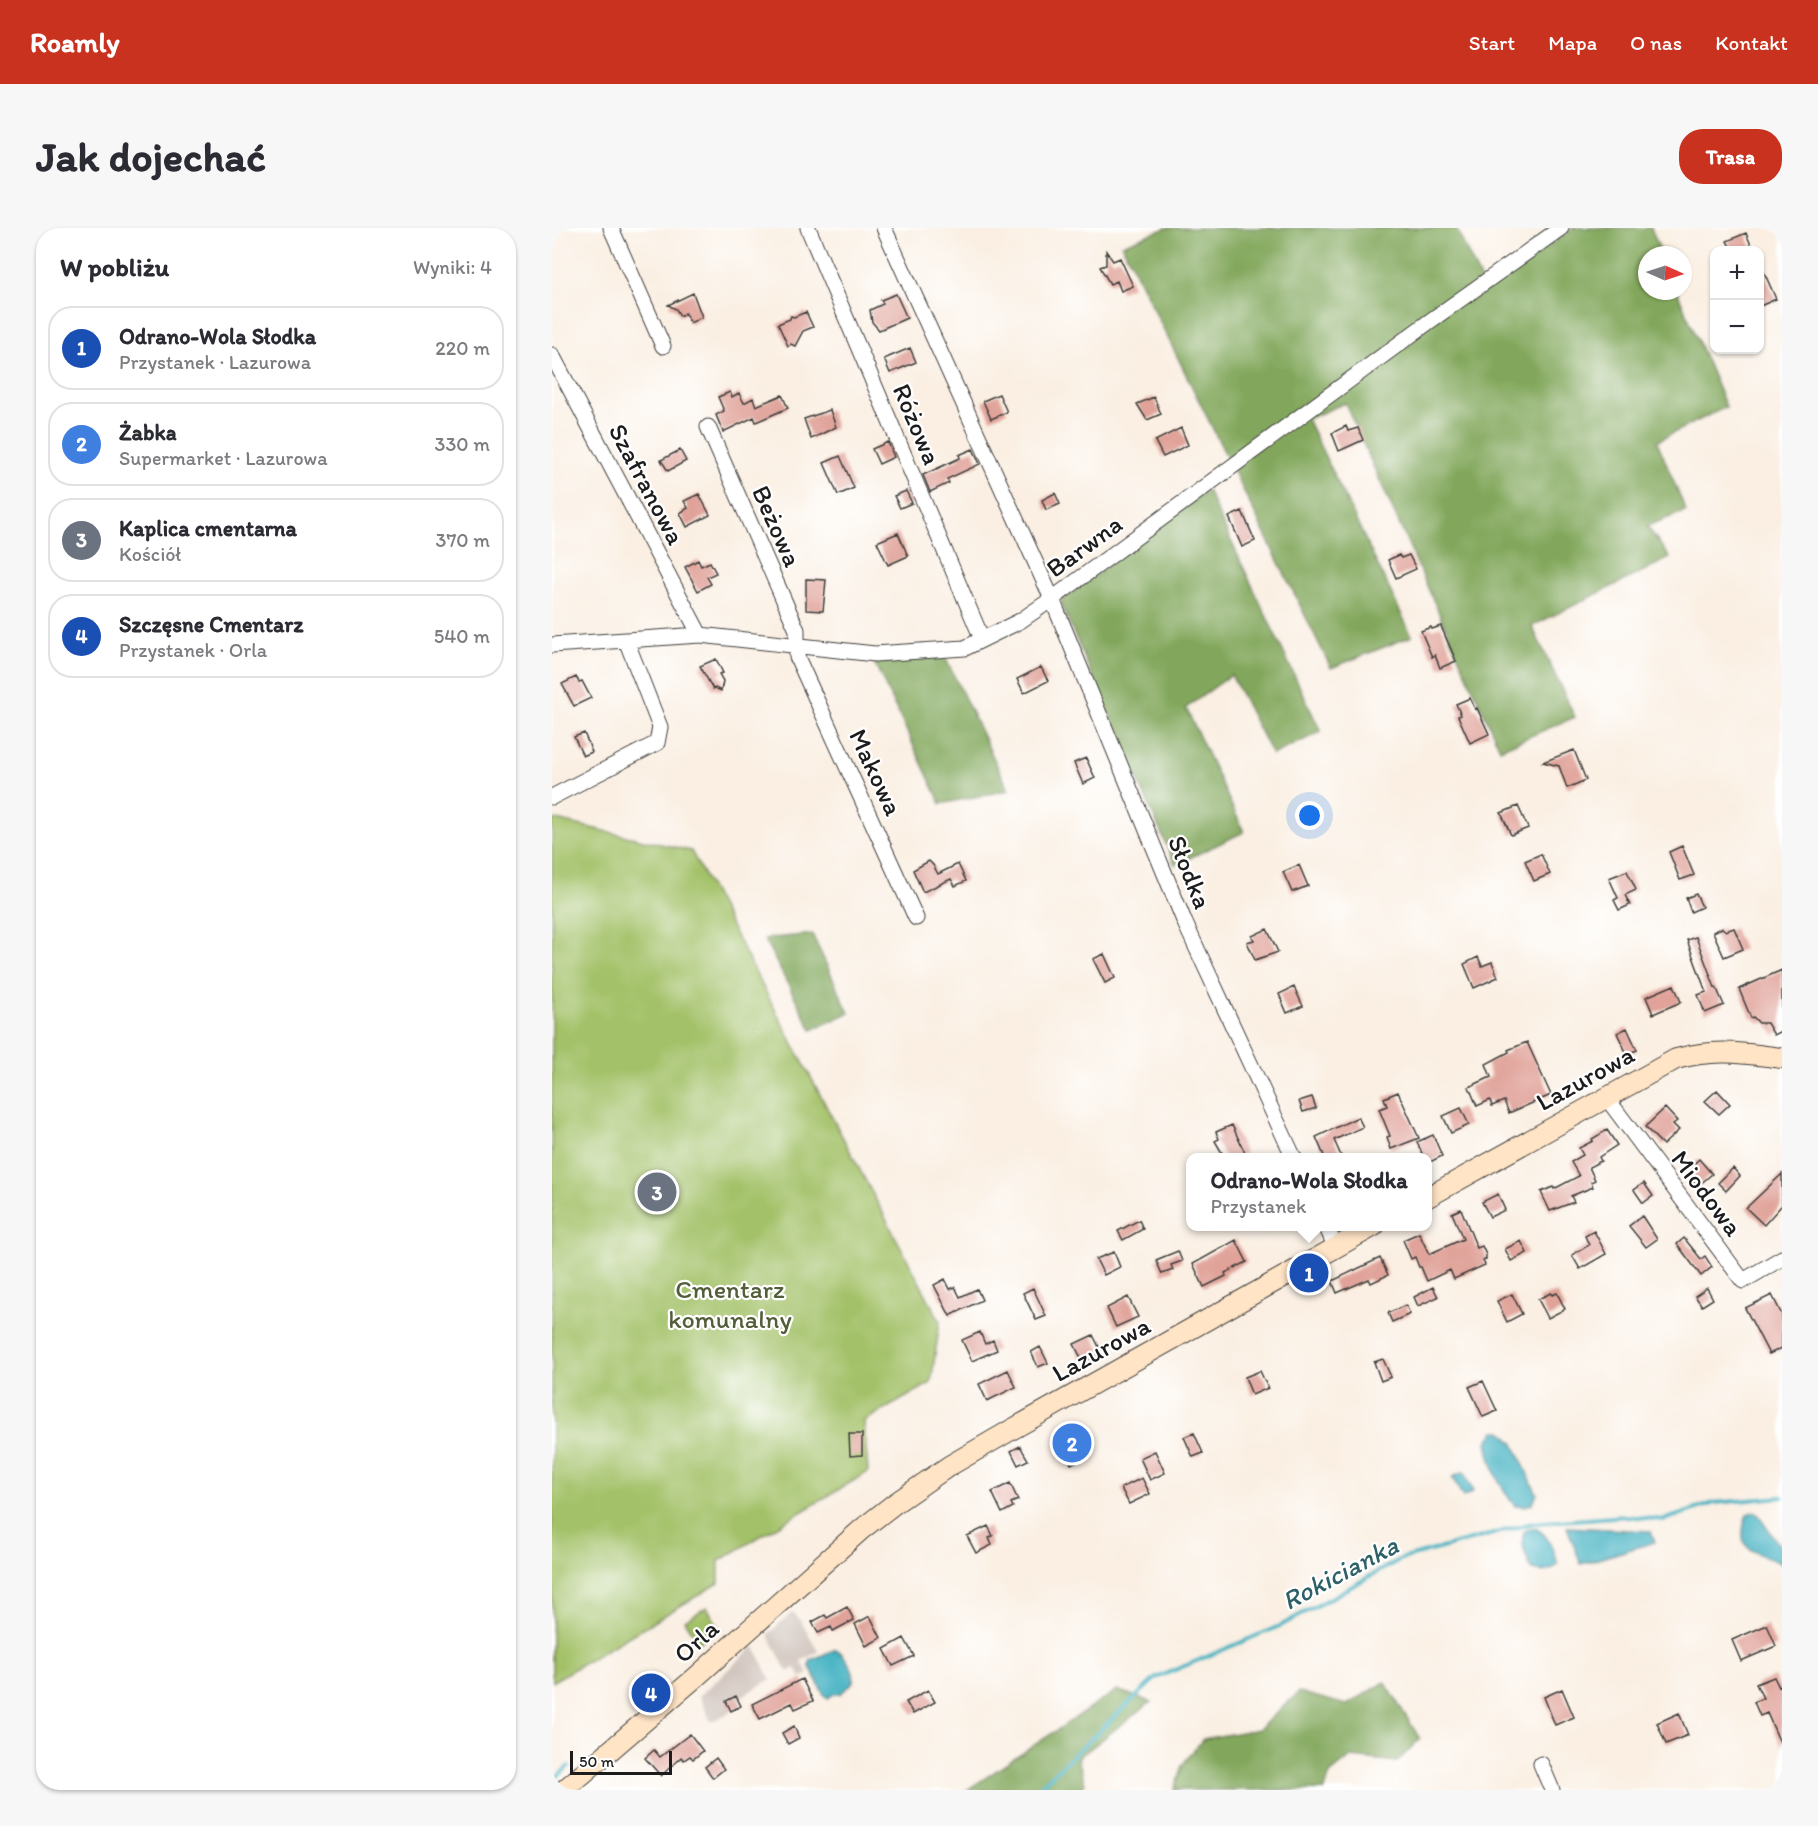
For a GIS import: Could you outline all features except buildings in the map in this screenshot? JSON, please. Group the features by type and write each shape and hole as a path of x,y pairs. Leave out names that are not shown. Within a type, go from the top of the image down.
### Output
{"street":[{"path":"611,228 663,346"},
{"name":"Różowa","path":"808,228 982,639"},
{"name":"Słodka","path":"884,228 1052,599 1185,923 1292,1153"},
{"name":"Barwna","path":"552,645 700,635 875,654 965,648 1020,621 1052,599 1411,335 1561,228"},
{"name":"Szafranowa","path":"552,355 700,635"},
{"name":"Beżowa","path":"708,427 797,630 796,645"},
{"path":"552,797 657,743 660,728 626,640"},
{"name":"Makowa","path":"796,645 797,657 916,918"},
{"name":"Lazurowa","path":"1432,1195 1676,1059 1699,1053 1743,1053 1782,1058"},
{"name":"Miodowa","path":"1606,1097 1743,1281 1782,1258"},
{"path":"1328,1231 1336,1248"},
{"name":"Lazurowa","path":"862,1529 949,1466 1367,1231"},
{"name":"Orla","path":"564,1790 680,1691 862,1529"},
{"path":"1540,1764 1552,1790"}],"shaded area":[{"path":"793,1612 802,1622 818,1652 801,1661 809,1674 801,1678 796,1668 787,1672 768,1634"},
{"path":"754,1646 771,1679 739,1698 742,1706 711,1722 699,1696"}],"green space":[{"path":"1166,228 1456,228 1486,291 1573,228 1651,228 1658,246 1638,246 1638,300 1681,300 1726,407 1657,441 1686,511 1647,526 1670,558 1532,626 1575,717 1500,749 1345,403 1307,419 1412,636 1331,668 1122,245"},
{"path":"1207,490 1321,732 1272,755 1231,675 1186,708 1244,832 1175,865 1060,602"},
{"path":"945,657 1009,790 941,804 874,662"},
{"name":"Cmentarz komunalny","path":"552,819 691,851 940,1321 931,1383 864,1421 868,1472 719,1561 719,1583 552,1682"},
{"path":"812,934 849,1013 812,1030 764,939"},
{"path":"707,1607 718,1626 699,1643 685,1620"},
{"path":"1385,1682 1420,1739 1397,1762 1351,1757 1330,1774 1325,1790 1174,1790 1182,1765 1203,1739 1259,1729 1299,1692 1347,1705"},
{"path":"1117,1690 1151,1702 1078,1758 1085,1784 1078,1790 967,1790"}],"water":[{"path":"1495,1431 1502,1431 1514,1444 1537,1494 1532,1504 1515,1506 1500,1484 1493,1468 1487,1442"},
{"path":"1464,1472 1473,1492 1463,1497 1452,1477"},
{"path":"1755,1511 1782,1548 1782,1564 1754,1552 1744,1543 1747,1514"},
{"path":"1567,1527 1651,1531 1655,1542 1581,1564"},
{"path":"1535,1528 1547,1539 1553,1549 1558,1565 1551,1570 1542,1572 1531,1569 1523,1541 1524,1531"},
{"path":"836,1649 849,1664 853,1679 852,1683 840,1694 834,1694 828,1698 824,1695 809,1665 811,1660"}],"waterway":[{"name":"Rokicianka","path":"1036,1790 1156,1678 1282,1625 1401,1559 1533,1523 1626,1516 1664,1520 1714,1503 1782,1497"},
{"path":"552,1781 569,1766"}],"place":[{"name":"Kaplica cmentarna","path":"657,1192"},
{"name":"Odrano-Wola Słodka","path":"1309,1273"},
{"name":"Żabka","path":"1072,1443"},
{"name":"Szczęsne Cmentarz","path":"651,1693"}]}
